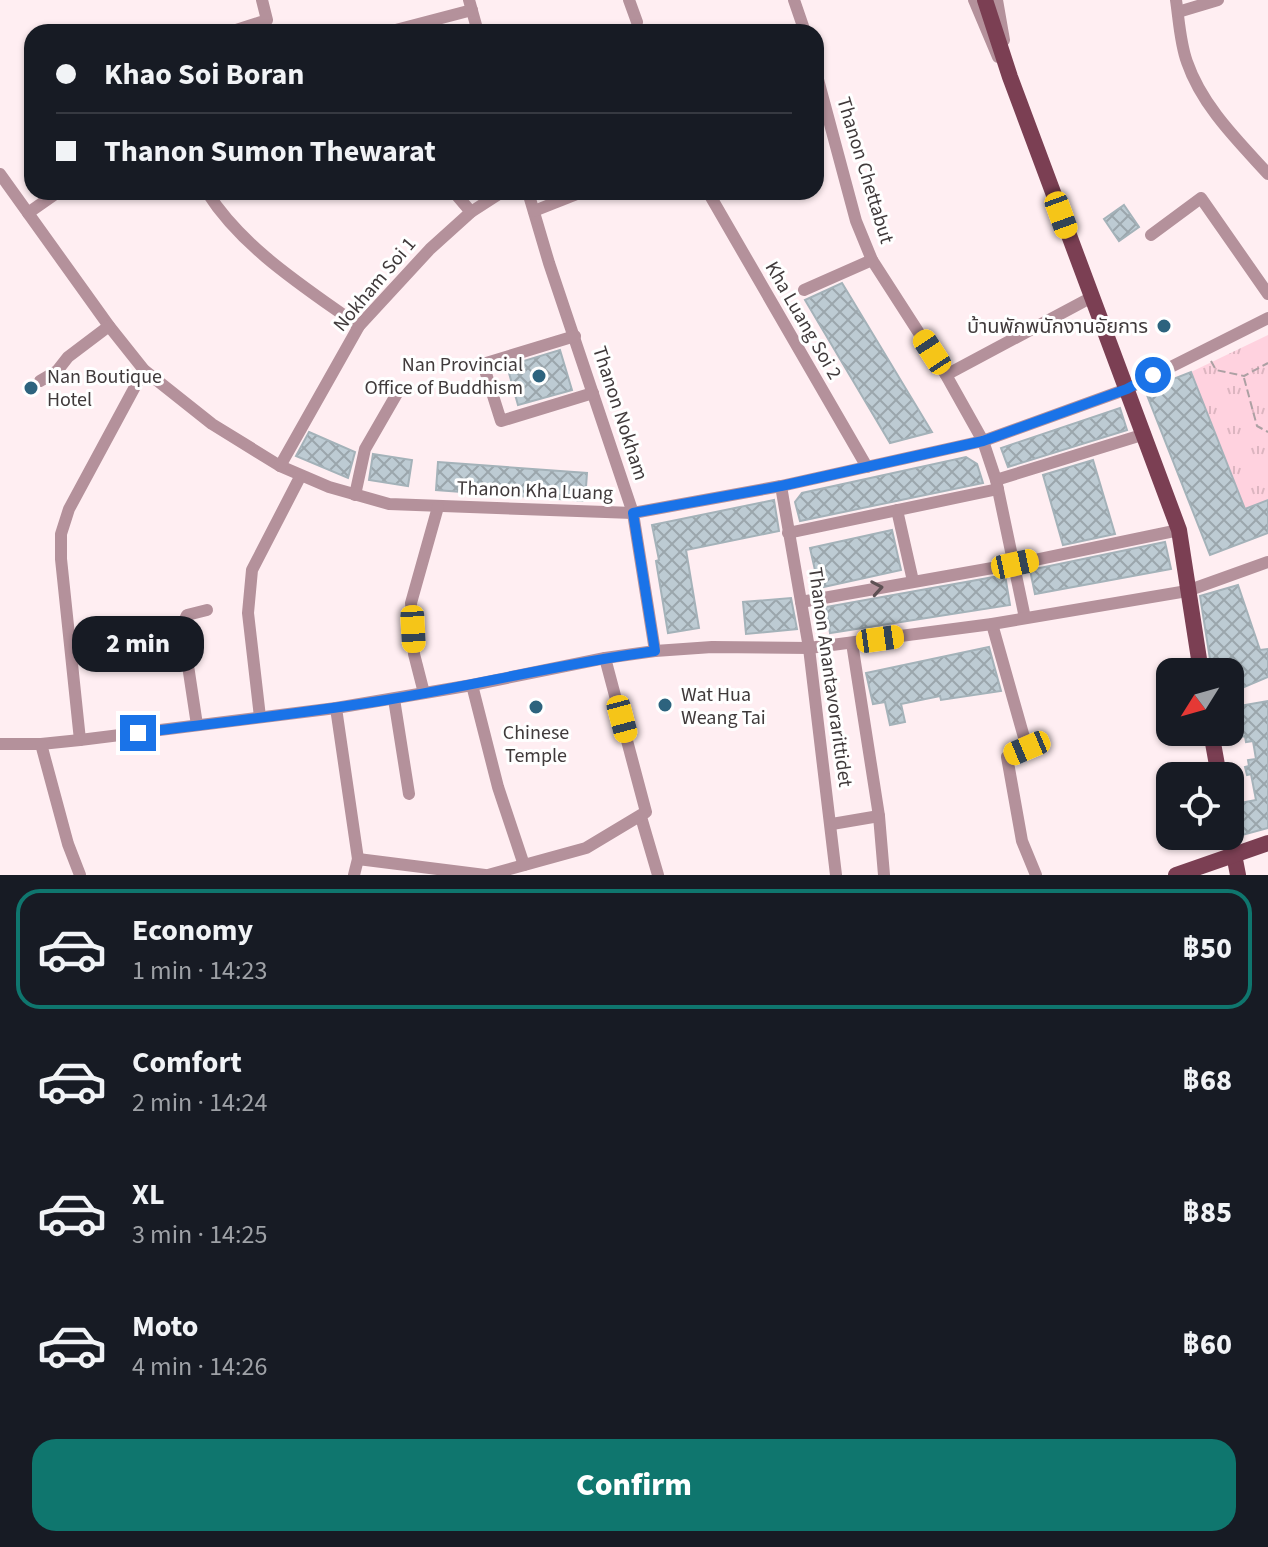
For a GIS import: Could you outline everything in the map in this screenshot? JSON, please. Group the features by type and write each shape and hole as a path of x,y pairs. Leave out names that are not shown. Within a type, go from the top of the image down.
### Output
{"main road":[{"path":"985,0 1010,77 1179,530 1199,658"},
{"path":"1176,875 1268,843"},
{"path":"1233,850 1238,875"}],"street":[{"path":"255,24 267,20 262,0"},
{"path":"629,0 637,22"},
{"path":"794,0 802,24"},
{"path":"974,0 991,44 1010,77"},
{"path":"997,0 1010,77"},
{"path":"1218,0 1177,6 1186,61 1198,87 1230,133 1268,174"},
{"path":"412,24 470,5"},
{"name":"Thanon Chettabut","path":"824,102 856,221 872,260 946,375 983,441 997,484 1025,618"},
{"name":"Thanon Kha Luang","path":"0,174 144,370 212,424 300,477 389,504 633,513 781,486 983,441 1127,389 1268,318"},
{"path":"1151,235 1201,198 1268,294"},
{"path":"28,213 47,200"},
{"path":"216,200 238,231 286,274 359,326"},
{"path":"461,200 471,212"},
{"name":"Nokham Soi 1","path":"280,466 359,326 430,249 471,212 490,200"},
{"name":"Thanon Nokham","path":"531,200 633,513 655,651"},
{"path":"534,211 562,200"},
{"name":"Kha Luang Soi 2","path":"713,200 867,467"},
{"path":"804,290 872,260"},
{"path":"946,375 1092,297"},
{"path":"40,381 57,371 68,357 109,326"},
{"path":"575,336 483,364 501,421 593,393"},
{"path":"80,740 61,534 69,509 144,370"},
{"path":"355,495 365,449 399,390"},
{"path":"788,533 897,510 997,484 1145,434"},
{"path":"260,717 248,613 252,570 300,477"},
{"name":"Thanon Anantavorarittidet","path":"781,486 809,648 836,875"},
{"path":"424,693 414,654 411,603 438,507"},
{"path":"897,510 913,581"},
{"path":"801,602 1015,564 1179,530"},
{"path":"0,744 80,740 336,708 655,651 712,647 809,648 992,624 1187,591 1268,562"},
{"path":"197,725 182,626 187,615 207,610"},
{"path":"992,624 1027,748 1007,757 1022,841 1036,875"},
{"path":"852,643 879,816 884,875"},
{"path":"605,658 658,875"},
{"path":"472,685 498,787 524,865"},
{"path":"394,699 409,794"},
{"path":"336,708 358,859 354,875"},
{"path":"41,744 68,844 80,875"},
{"path":"358,859 487,875 586,848 644,814"},
{"path":"832,824 879,816"}],"path":[{"path":"1204,349 1216,370 1244,376 1268,363"},
{"path":"1244,376 1257,426 1268,432"}],"green space":[{"path":"1268,335 1268,500 1245,509 1191,372"}],"building":[{"path":"1124,205 1139,227 1119,241 1104,219"},
{"path":"842,283 932,432 890,443 805,300"},
{"name":"Nan Provincial Office of Buddhism","path":"560,350 572,390 518,405 507,366"},
{"path":"1191,372 1245,509 1268,500 1268,533 1210,555 1145,390"},
{"path":"1120,408 1127,430 1008,467 1001,448"},
{"path":"309,432 355,452 348,478 296,456"},
{"path":"373,454 412,460 408,486 369,480"},
{"path":"966,457 977,464 983,483 800,521 795,502 802,493"},
{"path":"1093,460 1115,534 1063,545 1043,475"},
{"path":"438,462 587,473 585,501 436,490"},
{"path":"774,500 779,531 686,550 699,628 668,633 652,525"},
{"path":"892,530 901,570 819,588 810,548"},
{"path":"1165,542 1171,569 1035,594 1030,570"},
{"path":"1005,575 1010,605 830,633 826,607"},
{"path":"1238,585 1260,650 1268,649 1268,677 1244,687 1244,658 1210,658 1200,596"},
{"path":"791,598 797,629 746,634 743,602"},
{"path":"989,647 1001,691 941,700 940,696 901,704 905,722 890,725 885,702 873,704 866,673"},
{"path":"1268,701 1268,828 1244,834 1244,802 1256,800 1251,774 1247,775 1245,767 1249,766 1248,760 1256,759 1253,741 1246,742 1244,736 1244,705"}],"place":[{"name":"บ้านพักพนักงานอัยการ","path":"1164,326"},
{"name":"Nan Provincial Office of Buddhism","path":"539,376"},
{"name":"Nan Boutique Hotel","path":"31,388"},
{"name":"Wat Hua Weang Tai","path":"665,705"},
{"name":"Chinese Temple","path":"536,707"}],"route":[{"path":"138,733 336,708 655,651 633,513 781,486 983,441 1127,389 1153,375"}]}
